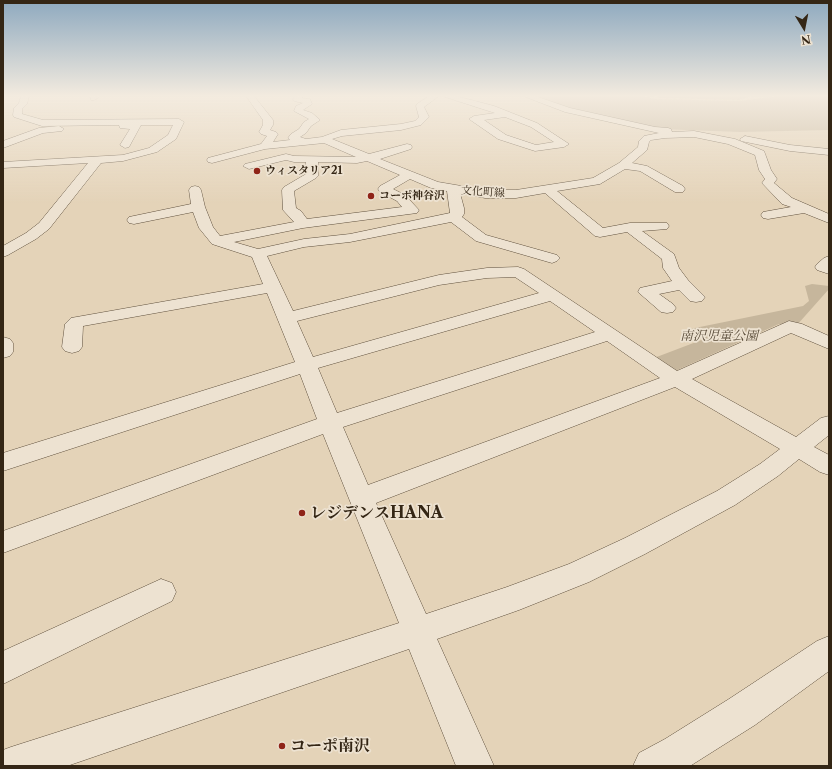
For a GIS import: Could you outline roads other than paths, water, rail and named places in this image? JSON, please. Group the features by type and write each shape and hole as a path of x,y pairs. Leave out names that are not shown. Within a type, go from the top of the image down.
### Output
{"street":[{"path":"3,145 39,132"},
{"path":"133,132 121,145 162,144"},
{"path":"118,133 133,132"},
{"path":"3,165 123,158 153,150 172,137 174,132"},
{"path":"264,132 273,134 265,146"},
{"path":"301,132 293,138 302,141"},
{"path":"212,160 265,146 302,141 325,140 341,133 352,132"},
{"path":"495,132 502,137 536,148 564,144 545,132"},
{"path":"673,132 741,138 790,148 829,152"},
{"path":"694,134 731,141 760,153 765,170 770,179 768,183 787,201 829,219"},
{"name":"文化町線","path":"325,140 435,185 453,190 485,194 516,194 596,181 623,165 643,148 644,141 648,138 665,135 694,134"},
{"path":"28,136 66,135"},
{"path":"249,166 286,157 294,159 348,161 386,154 407,147"},
{"path":"3,151 18,150"},
{"path":"303,224 296,214 290,210 288,190 312,176 312,159"},
{"path":"3,252 31,236 44,226 97,160"},
{"path":"623,165 643,168 679,189"},
{"path":"380,177 406,174"},
{"path":"217,241 303,224 412,210 401,198 384,189 406,174"},
{"path":"546,188 600,233 630,227 662,226"},
{"path":"195,190 198,207 206,228 217,241 258,254 304,243 350,238 454,217 457,214 457,208 453,190"},
{"path":"134,220 198,207"},
{"path":"768,215 805,209"},
{"path":"454,217 481,238 552,258"},
{"path":"630,227 638,235 669,257 671,268 682,284 696,297"},
{"path":"258,254 307,365 361,498 475,766"},
{"path":"829,261 823,267 829,269"},
{"path":"287,318 438,280 487,273 518,272 676,379 829,466"},
{"path":"667,308 646,292 682,284"},
{"path":"72,347 74,324 77,322 273,287"},
{"path":"3,462 307,365 552,296"},
{"path":"361,498 676,379 789,327 795,328 829,343"},
{"path":"3,542 330,423 608,334"},
{"path":"3,343 3,352"},
{"path":"11,766 418,631 508,600 579,573 635,546 726,498 769,470 829,423"},
{"path":"3,668 160,592"},
{"path":"652,766 678,752 742,712 829,652"}],"place":[{"name":"ウィスタリア21","path":"257,171"},
{"name":"コーポ神谷沢","path":"371,196"},
{"name":"レジデンスHANA","path":"302,513"},
{"name":"コーポ南沢","path":"282,746"}],"park label":[{"name":"南沢児童公園","path":"719,336"}]}
